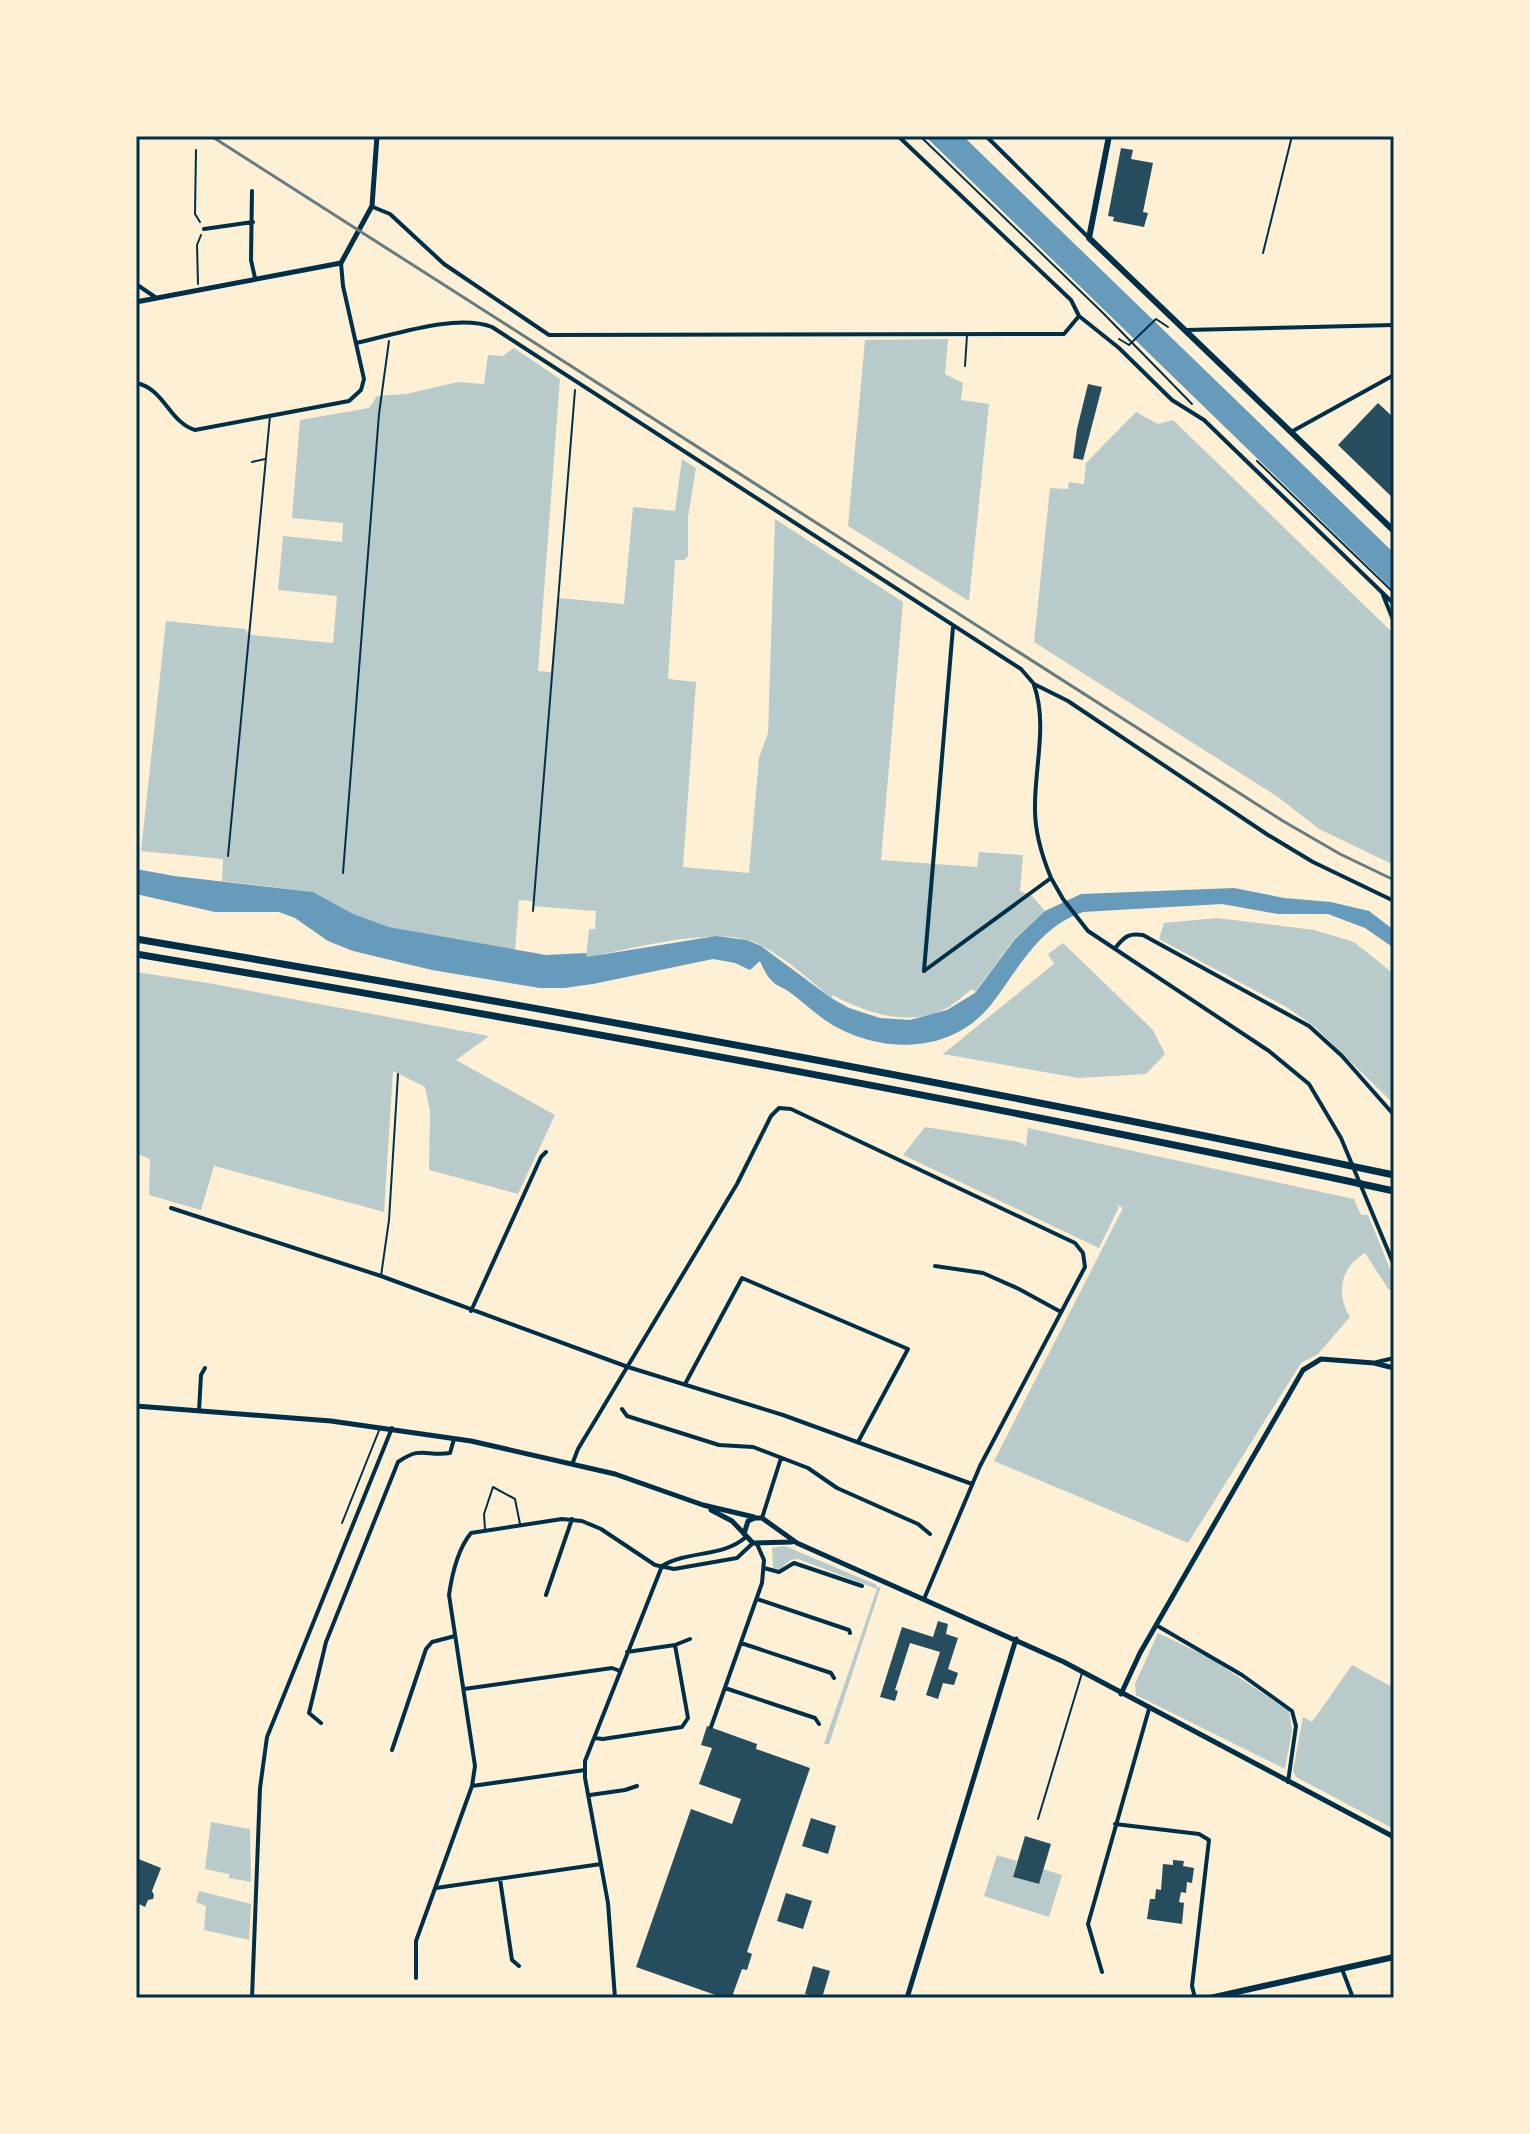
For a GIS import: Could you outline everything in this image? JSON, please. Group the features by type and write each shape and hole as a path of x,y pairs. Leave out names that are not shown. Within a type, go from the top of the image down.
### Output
{"highway":[{"path":"136,939 469,995 840,1063 1394,1175"},
{"path":"136,954 450,1007 832,1077 1394,1191"}],"main road":[{"path":"1109,136 1089,238 1394,531"},
{"path":"1210,1998 1394,1957"}],"street":[{"path":"136,383 154,391 184,425 203,430 338,405 354,398 361,390 364,379 341,263 372,206 377,136"},
{"path":"898,136 1071,300 1081,318 1104,333 1172,400 1204,420 1394,604"},
{"path":"986,136 1089,238"},
{"path":"252,191 251,260 255,278"},
{"path":"372,206 385,210 444,264 549,335 1064,334 1081,318 1089,315"},
{"path":"204,229 253,222"},
{"path":"136,302 341,263"},
{"path":"136,284 155,297"},
{"path":"356,343 451,322 492,327 1021,669 1034,684 1068,701 1279,842 1394,901"},
{"path":"1186,330 1394,325"},
{"path":"1291,432 1394,375"},
{"path":"1383,593 1383,600 1394,622"},
{"path":"953,627 924,971 1051,878"},
{"path":"1034,684 1040,719 1035,812 1040,845 1051,878 1063,899 1088,931 1269,1051 1298,1074 1321,1100 1341,1138 1394,1265"},
{"path":"1115,948 1132,933 1143,935 1309,1026 1342,1056 1394,1115"},
{"path":"573,1462 737,1184 771,1116 779,1108 791,1109 1075,1243 1083,1253 1085,1267 972,1484 924,1599"},
{"path":"471,1311 546,1152"},
{"path":"171,1208 381,1276 628,1367 783,1415 972,1484"},
{"path":"935,1266 983,1273 1061,1312"},
{"path":"685,1384 742,1278 908,1349 858,1442"},
{"path":"1374,1363 1394,1358"},
{"path":"1118,1692 1303,1370 1321,1359 1374,1363 1394,1368"},
{"path":"199,1411 201,1375 205,1368"},
{"path":"136,1406 392,1428 454,1439 573,1462 659,1488 703,1505 732,1521 755,1544 764,1560 764,1568 757,1599 711,1727"},
{"path":"622,1409 627,1416 719,1445 753,1447 808,1468 837,1488 918,1524 930,1534"},
{"path":"252,1998 260,1788 267,1737 392,1428"},
{"path":"321,1723 309,1713 326,1642 398,1462 420,1451 450,1453 454,1439"},
{"path":"759,1518 781,1458"},
{"path":"703,1505 759,1518 797,1543 1016,1639 1394,1837"},
{"path":"615,1998 612,1942 585,1761 662,1566 673,1560 733,1548 745,1536 748,1521 759,1518"},
{"path":"416,1978 416,1941 472,1786 475,1766 449,1595 463,1543 471,1533 572,1519 601,1529 655,1565 674,1569 737,1558 755,1544 764,1542 797,1543"},
{"path":"546,1595 572,1519"},
{"path":"764,1542 770,1535 769,1526"},
{"path":"764,1568 779,1572 794,1563 862,1586"},
{"path":"757,1599 849,1630 850,1633"},
{"path":"1156,1625 1259,1685 1292,1711 1296,1726 1288,1782"},
{"path":"392,1750 426,1649 432,1642 455,1636"},
{"path":"627,1652 675,1645 690,1639"},
{"path":"907,1998 1016,1639"},
{"path":"741,1643 831,1673 834,1678"},
{"path":"594,1738 682,1727 688,1718 675,1645"},
{"path":"463,1690 612,1668 620,1671"},
{"path":"725,1688 815,1718 819,1724"},
{"path":"1102,1972 1088,1924 1149,1709"},
{"path":"472,1786 585,1770"},
{"path":"590,1795 637,1786"},
{"path":"1115,1824 1199,1834 1209,1840 1192,1986 1195,1998"},
{"path":"436,1888 601,1864"},
{"path":"500,1879 512,1960 519,1966"},
{"path":"1342,1969 1353,1998"}],"lane":[{"path":"1263,253 1292,136"},
{"path":"965,366 967,334"},
{"path":"228,856 270,416"},
{"path":"252,462 266,459"},
{"path":"381,1276 389,1220 398,1074"},
{"path":"342,1523 380,1427"},
{"path":"485,1531 484,1514 493,1487 515,1499 520,1526"},
{"path":"1038,1819 1083,1672"}],"path":[{"path":"920,136 1196,408"},
{"path":"196,150 195,214 204,229 197,245 198,289"},
{"path":"1115,336 1129,345 1156,319 1168,327"},
{"path":"343,873 379,414 390,336"},
{"path":"533,911 578,383"}],"shaded area":[{"path":"948,339 945,374 963,383 961,400 989,404 969,601 848,526 865,340"},
{"path":"514,348 560,379 538,671 551,672 558,598 624,604 633,507 675,511 682,459 696,468 688,517 688,556 684,560 675,560 668,679 696,682 683,867 749,873 759,758 768,733 775,519 903,602 881,860 977,867 979,852 1023,855 1020,891 1032,896 1045,911 1015,938 975,992 972,989 950,1006 933,1014 888,1016 833,995 831,998 773,952 735,937 670,941 586,958 589,929 595,929 596,911 532,906 532,901 519,900 515,950 388,927 352,914 313,892 222,881 223,859 141,851 166,621 245,629 251,635 333,643 337,596 278,590 283,536 342,542 343,523 292,518 300,420 369,408 377,396 406,394 458,382 484,384 488,355 503,356"},
{"path":"1136,412 1158,424 1173,420 1394,634 1394,676 1391,678 1394,715 1394,865 1319,829 1278,797 1034,642 1050,488 1068,489 1069,482 1084,484 1086,463"},
{"path":"1217,918 1314,930 1354,942 1394,974 1394,1104 1315,1027 1288,1008 1159,939 1164,923"},
{"path":"1063,943 1153,1030 1165,1054 1146,1074 1078,1078 943,1054 1054,964 1048,954"},
{"path":"136,972 489,1036 456,1060 555,1115 518,1194 429,1170 430,1111 425,1087 393,1071 384,1212 214,1166 201,1210 149,1195 150,1159 136,1153"},
{"path":"925,1127 1019,1142 1026,1146 1028,1128 1354,1199 1361,1215 1368,1215 1394,1279 1394,1289 1389,1290 1365,1253 1350,1266 1342,1290 1350,1317 1318,1354 1301,1363 1188,1543 994,1461 1123,1208 1116,1204 1119,1207 1099,1248 903,1155"},
{"path":"785,1546 877,1585 877,1588 881,1586 829,1744 824,1744 877,1589 798,1559 791,1560 780,1569 773,1568 772,1548"},
{"path":"1158,1633 1210,1658 1289,1711 1292,1730 1285,1769 1136,1695 1135,1684"},
{"path":"1352,1665 1394,1688 1394,1829 1296,1777 1293,1771 1303,1717 1312,1722"},
{"path":"211,1822 250,1829 251,1882 205,1869"},
{"path":"997,1855 1017,1861 1013,1877 1038,1884 1043,1869 1062,1875 1049,1917 984,1896"},
{"path":"199,1891 251,1904 249,1940 204,1930 206,1906 196,1902"}],"water":[{"path":"925,136 963,136 1394,553 1394,591"},
{"path":"136,869 313,892 353,914 389,927 546,955 586,953 587,957 716,936 747,940 761,946 849,1008 880,1018 910,1020 947,1010 975,993 1015,939 1045,911 1081,894 1234,888 1284,898 1331,902 1369,911 1394,930 1394,948 1365,928 1328,914 1278,914 1222,904 1083,912 1053,928 1041,939 975,1021 938,1040 898,1045 857,1036 831,1024 773,982 760,961 750,970 735,963 713,959 593,984 540,988 432,970 353,951 328,941 295,918 279,912 215,912 136,894"}],"building":[{"path":"1121,148 1133,150 1131,159 1153,163 1143,212 1148,213 1144,227 1113,221 1114,217 1108,216"},
{"path":"1088,384 1102,387 1083,460 1073,458"},
{"path":"1378,403 1394,418 1394,499 1338,445"},
{"path":"938,1621 948,1624 946,1634 958,1638 948,1669 958,1673 954,1685 943,1683 938,1699 926,1695 940,1652 910,1643 895,1690 898,1691 895,1701 880,1697 902,1627 933,1637"},
{"path":"707,1726 757,1744 756,1749 810,1768 747,1952 752,1954 747,1970 742,1969 733,1994 742,1998 724,1998 636,1967 691,1809 732,1824 741,1799 699,1784 712,1748 701,1745"},
{"path":"811,1818 836,1826 828,1854 802,1846"},
{"path":"1025,1836 1051,1844 1039,1884 1013,1877"},
{"path":"136,1858 161,1868 152,1891 153,1899 148,1900 145,1907 139,1904 136,1911"},
{"path":"1173,1860 1184,1861 1183,1866 1194,1868 1192,1883 1187,1882 1186,1893 1181,1892 1179,1902 1184,1903 1182,1924 1147,1919 1150,1899 1155,1899 1156,1889 1161,1890 1163,1864 1173,1865"},
{"path":"786,1893 812,1901 803,1929 777,1921"},
{"path":"813,1966 830,1971 822,1998 805,1994"}],"railway":[{"path":"211,136 1283,821 1394,880"}]}
